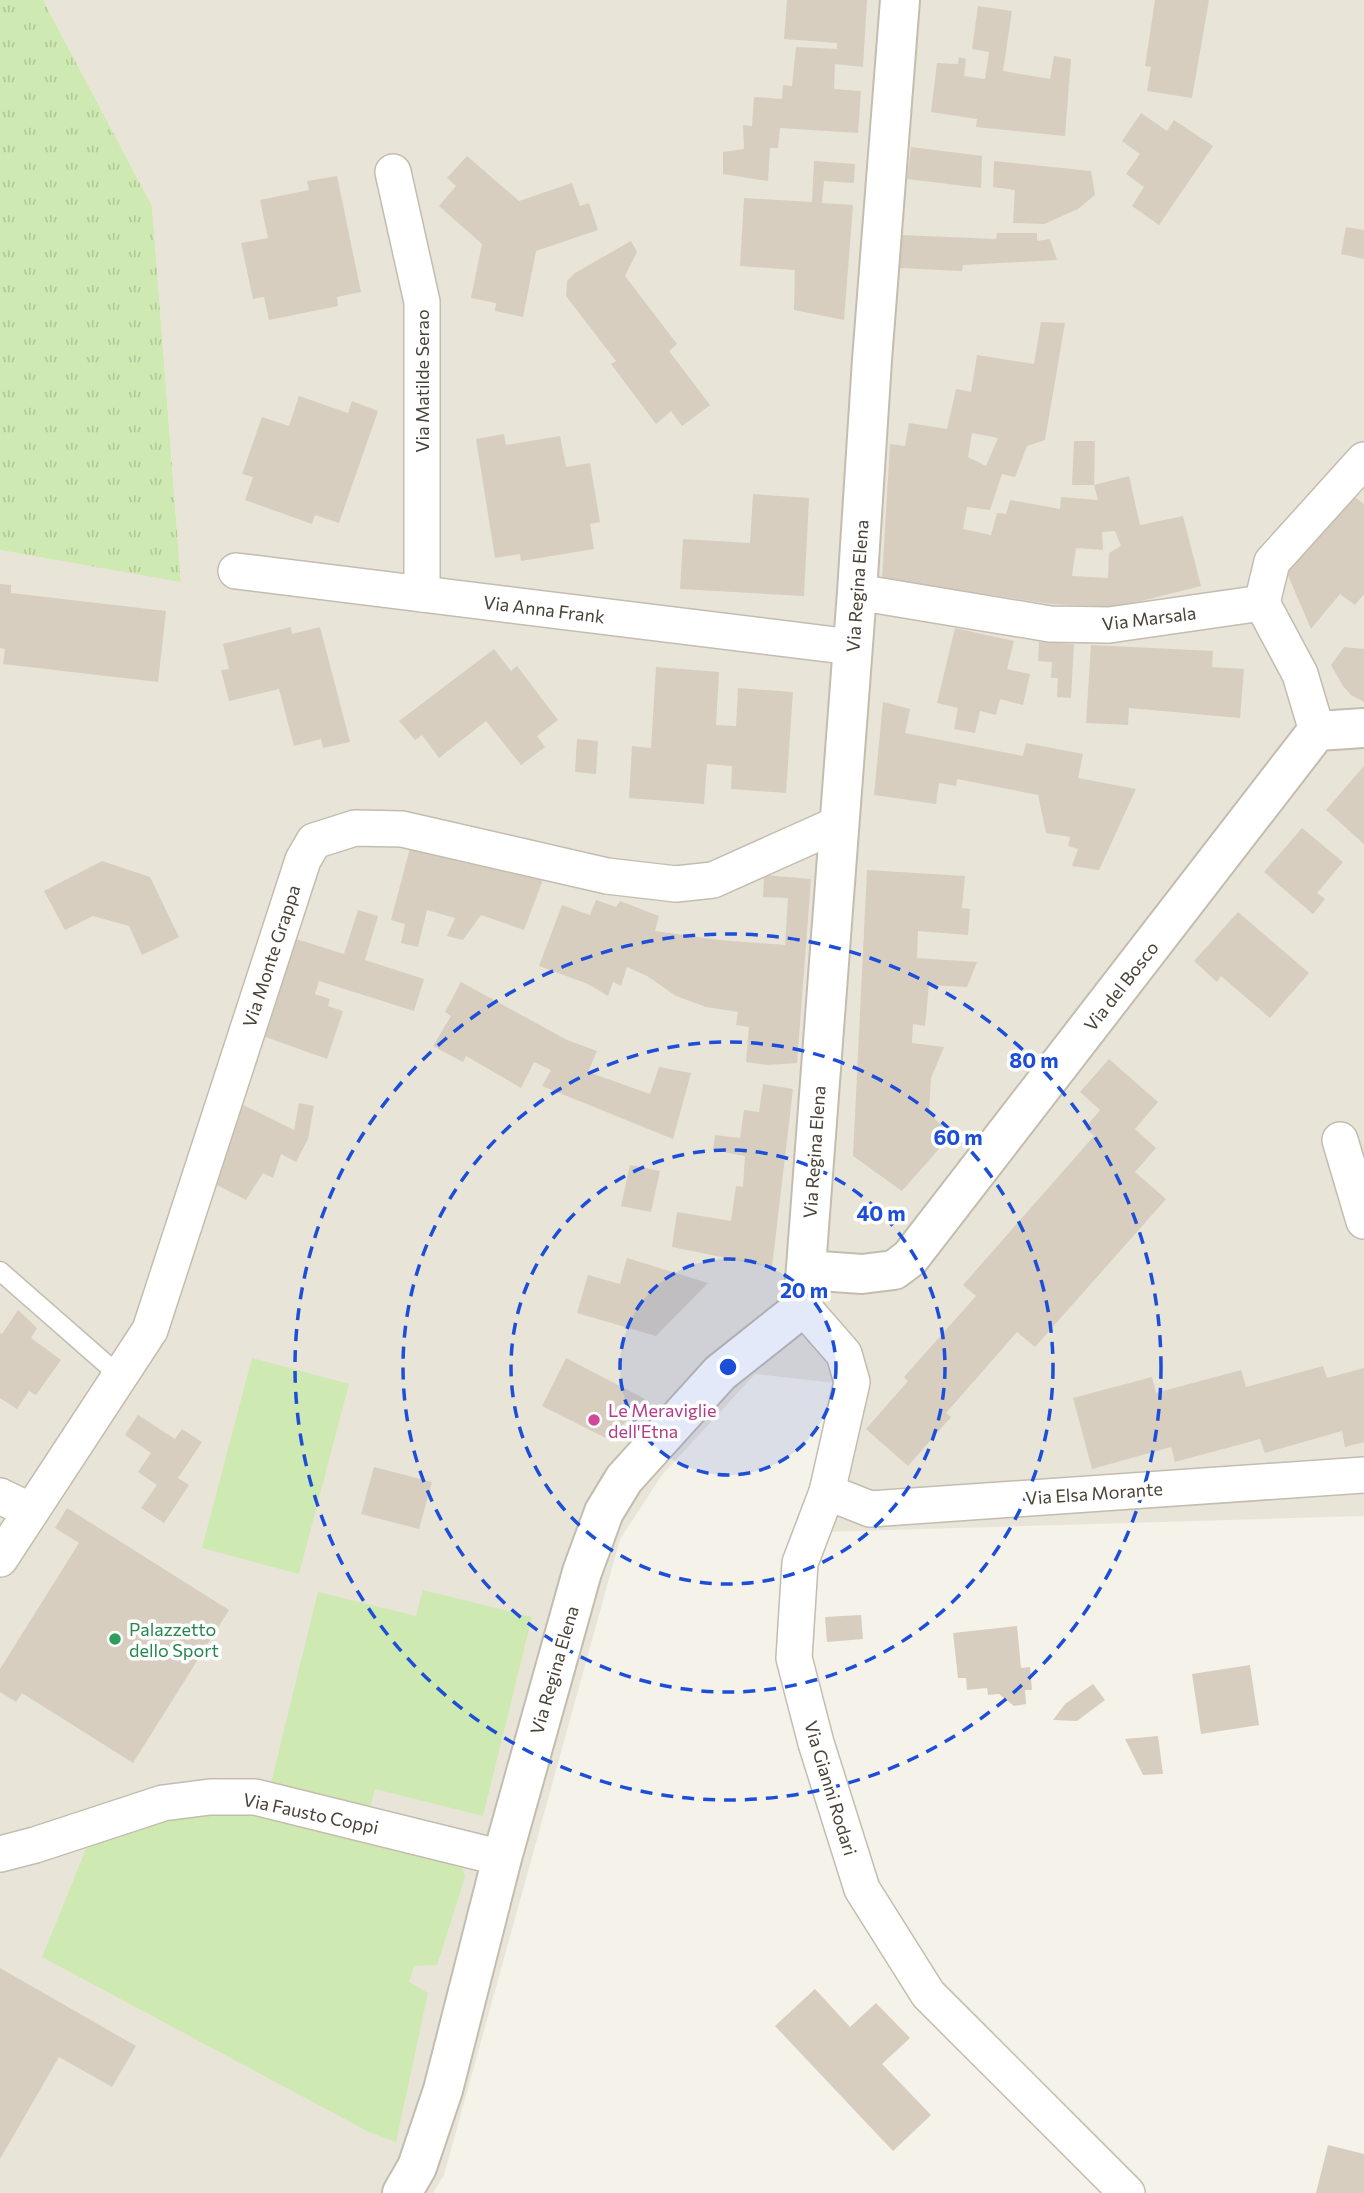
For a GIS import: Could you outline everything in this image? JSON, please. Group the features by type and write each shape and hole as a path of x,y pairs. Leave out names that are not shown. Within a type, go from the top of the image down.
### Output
{"street":[{"name":"Via Regina Elena","path":"402,2193 417,2167 443,2090 502,1858 582,1572 604,1512 624,1479 720,1373 804,1288 900,0"},
{"name":"Via Matilde Serao","path":"393,172 422,302 422,594"},
{"path":"1364,460 1272,562 1262,603 1300,674 1317,731 1364,728"},
{"name":"Via Anna Frank","path":"236,571 852,647"},
{"name":"Via Marsala","path":"857,593 1062,624 1110,625 1262,603"},
{"name":"Via del Bosco","path":"804,1288 862,1274 894,1270 911,1258 1317,731"},
{"name":"Via Monte Grappa","path":"0,1559 150,1329 303,860 314,841 355,828 402,829 607,876 676,884 713,880 838,824"},
{"path":"1340,1140 1364,1221"},
{"name":"Via Gianni Rodari","path":"804,1288 844,1354 852,1382 827,1492 800,1563 794,1658 816,1743 862,1889 928,1994 1127,2193"},
{"name":"Via Elsa Morante","path":"827,1492 870,1509 1364,1475"},
{"path":"0,1496 31,1511"},
{"name":"Via Fausto Coppi","path":"0,1854 163,1803 210,1797 255,1797 502,1858"}],"lane":[{"path":"0,1271 121,1377"}],"shaded area":[{"path":"43,0 1364,0 1364,1516 822,1532 835,1383 755,1374 662,1475 620,1539 444,2175 433,2193 0,2193 0,550 181,581 152,206"}],"green space":[{"path":"0,0 43,0 152,206 181,582 0,550"},
{"path":"252,1358 349,1384 299,1574 202,1548"},
{"path":"423,1590 532,1617 483,1816 375,1789 369,1811 270,1787 318,1592 416,1616"},
{"path":"226,1807 460,1862 465,1877 437,1965 414,1966 409,1982 428,1993 396,2142 369,2132 42,1957 86,1849 96,1841 187,1814"}],"building":[{"path":"787,0 867,0 863,67 835,64 834,89 861,91 858,133 780,128 778,148 770,148 768,181 723,174 723,152 744,149 743,125 752,126 754,97 782,99 783,85 792,86 796,47 837,49 837,43 784,39"},
{"path":"1155,0 1209,0 1192,98 1147,91 1151,67 1145,66"},
{"path":"978,6 1012,11 1003,71 1050,79 1054,56 1071,59 1065,136 976,127 977,119 931,112 937,63 958,64 959,57 966,59 964,76 985,79 989,52 972,49"},
{"path":"1141,113 1167,131 1174,120 1213,146 1159,225 1132,206 1144,187 1126,174 1140,154 1122,141"},
{"path":"911,147 982,156 981,188 907,179"},
{"path":"467,156 519,201 572,183 580,206 589,203 598,230 536,251 523,317 495,311 496,303 471,298 482,244 439,206 456,186 447,178"},
{"path":"814,161 855,164 854,183 824,181 822,203 853,205 844,320 794,310 795,270 740,266 744,198 812,202"},
{"path":"994,161 1091,171 1095,195 1078,209 1044,224 1013,223 1015,190 993,187"},
{"path":"337,176 361,292 337,297 338,306 269,320 264,297 253,299 241,243 268,238 260,200 309,190 307,181"},
{"path":"1346,227 1364,230 1364,259 1341,254"},
{"path":"997,233 1037,233 1037,241 1050,239 1057,260 963,265 962,271 900,268 902,235 996,239"},
{"path":"631,241 637,252 625,276 677,344 669,351 710,405 682,426 671,411 656,424 611,364 616,361 566,296 567,281 575,273"},
{"path":"1041,322 1065,323 1045,440 1027,446 1015,477 1002,474 990,510 967,507 963,529 991,535 997,513 1006,514 1010,500 1060,509 1061,497 1098,500 1094,485 1129,476 1140,525 1183,516 1201,586 1117,607 1051,604 882,579 890,444 905,446 909,423 947,429 956,389 971,392 977,355 1034,364","holes":["972,433 998,438 986,466 968,457","1115,531 1121,546 1109,553 1108,578 1072,576 1076,548 1103,550 1102,532"]},
{"path":"299,396 348,413 352,401 378,411 339,523 315,515 312,524 245,500 253,477 242,474 262,417 289,426"},
{"path":"504,434 506,445 560,436 566,467 590,463 600,522 590,524 594,549 521,561 520,554 495,558 476,439"},
{"path":"1074,441 1095,441 1094,485 1072,485"},
{"path":"753,494 809,498 804,596 680,589 683,539 750,543"},
{"path":"1352,495 1364,504 1364,594 1355,605 1340,594 1311,629 1287,573"},
{"path":"0,584 11,585 11,593 166,611 158,682 3,664 5,649 0,648"},
{"path":"291,627 292,634 320,627 350,742 323,748 321,739 294,746 279,689 229,701 221,670 229,669 223,644"},
{"path":"955,628 1014,641 1007,669 1030,674 1023,705 1000,699 996,715 980,711 975,733 954,729 958,708 937,703"},
{"path":"1039,642 1074,644 1071,698 1057,697 1058,678 1051,678 1052,662 1038,661"},
{"path":"1091,645 1213,651 1212,667 1244,669 1240,718 1129,708 1128,725 1086,723"},
{"path":"1344,647 1364,649 1364,702 1351,695 1331,665"},
{"path":"494,649 511,671 517,666 558,720 537,736 545,747 521,765 486,721 439,758 422,735 415,740 399,721"},
{"path":"656,667 719,672 716,725 736,726 738,688 793,692 786,793 731,789 732,766 707,764 704,804 629,798 632,746 651,748"},
{"path":"883,702 910,709 905,733 1023,756 1026,743 1083,754 1078,778 1136,789 1099,870 1072,866 1078,849 1068,846 1070,837 1046,833 1038,795 957,779 956,786 939,783 936,804 874,795"},
{"path":"577,739 598,741 596,774 575,772"},
{"path":"1364,766 1364,844 1326,810"},
{"path":"1302,828 1343,862 1317,893 1325,899 1313,914 1264,872"},
{"path":"411,844 544,877 524,930 481,915 463,940 447,936 455,918 427,910 418,947 401,943 405,924 391,920"},
{"path":"102,861 150,877 179,937 142,955 129,926 93,916 65,930 44,891"},
{"path":"867,870 965,876 962,908 970,909 968,935 918,931 917,958 977,962 967,987 929,985 925,1026 913,1024 912,1043 944,1047 931,1078 929,1114 952,1134 902,1191 853,1156"},
{"path":"764,875 811,879 797,1063 767,1065 746,1062 749,1027 736,1025 738,1012 706,1007 676,996 647,976 627,967 621,986 613,982 608,996 588,984 539,966 562,905 590,915 596,900 616,907 620,901 659,916 655,931 785,945 788,898 763,897"},
{"path":"358,910 378,916 365,960 424,979 414,1011 319,981 315,994 330,999 328,1006 343,1011 327,1059 260,1035 293,938 344,954"},
{"path":"1238,912 1309,973 1270,1018 1221,976 1217,982 1194,961"},
{"path":"461,982 567,1040 597,1051 588,1072 650,1094 659,1067 691,1073 673,1139 542,1086 551,1070 534,1062 521,1088 466,1056 463,1062 433,1046 451,1016 445,1012"},
{"path":"1109,1059 1158,1102 1135,1129 1156,1148 1135,1172 1166,1199 1035,1347 1017,1332 946,1413 951,1417 908,1466 866,1429 908,1381 904,1377 976,1296 963,1285 1094,1136 1085,1128 1100,1110 1080,1092"},
{"path":"763,1084 793,1089 772,1267 672,1247 677,1212 731,1221 736,1186 743,1187 745,1156 713,1150 715,1135 740,1138 744,1110 759,1112"},
{"path":"239,1103 294,1130 299,1103 314,1106 308,1139 296,1162 281,1154 273,1178 263,1173 246,1200 213,1183"},
{"path":"630,1165 660,1171 651,1212 621,1206"},
{"path":"627,1258 708,1283 656,1336 577,1313 588,1275 620,1284"},
{"path":"18,1310 37,1328 31,1338 61,1360 36,1395 29,1391 17,1409 0,1398 0,1333 2,1334"},
{"path":"566,1358 645,1399 610,1440 542,1406"},
{"path":"1323,1366 1327,1378 1364,1368 1364,1442 1345,1447 1342,1431 1265,1453 1260,1439 1175,1462 1171,1447 1092,1469 1073,1398 1152,1377 1156,1393 1241,1370 1246,1387"},
{"path":"138,1415 175,1439 182,1429 202,1442 178,1478 189,1485 164,1523 141,1508 157,1485 138,1472 151,1453 125,1435"},
{"path":"374,1467 432,1482 419,1529 361,1514"},
{"name":"Palazzetto dello Sport","path":"67,1508 229,1610 133,1763 22,1693 16,1702 0,1692 0,1669 79,1543 55,1528"},
{"path":"861,1615 863,1639 827,1642 825,1617"},
{"path":"1017,1626 1021,1668 1030,1667 1032,1690 1025,1690 1026,1704 1014,1706 999,1694 988,1695 987,1688 967,1690 966,1678 958,1678 953,1633"},
{"path":"1250,1665 1259,1725 1201,1734 1192,1674"},
{"path":"1093,1684 1105,1700 1077,1721 1053,1720 1065,1704"},
{"path":"1158,1736 1163,1774 1143,1775 1125,1739"},
{"path":"0,1968 136,2046 112,2087 59,2057 0,2159"},
{"path":"815,1989 850,2027 876,2003 910,2038 882,2064 931,2115 893,2151 775,2026"},
{"path":"1328,2145 1364,2154 1364,2193 1316,2193"}],"place":[{"name":"Le Meraviglie dell'Etna","path":"594,1420"},
{"name":"Palazzetto dello Sport","path":"115,1639"}]}
